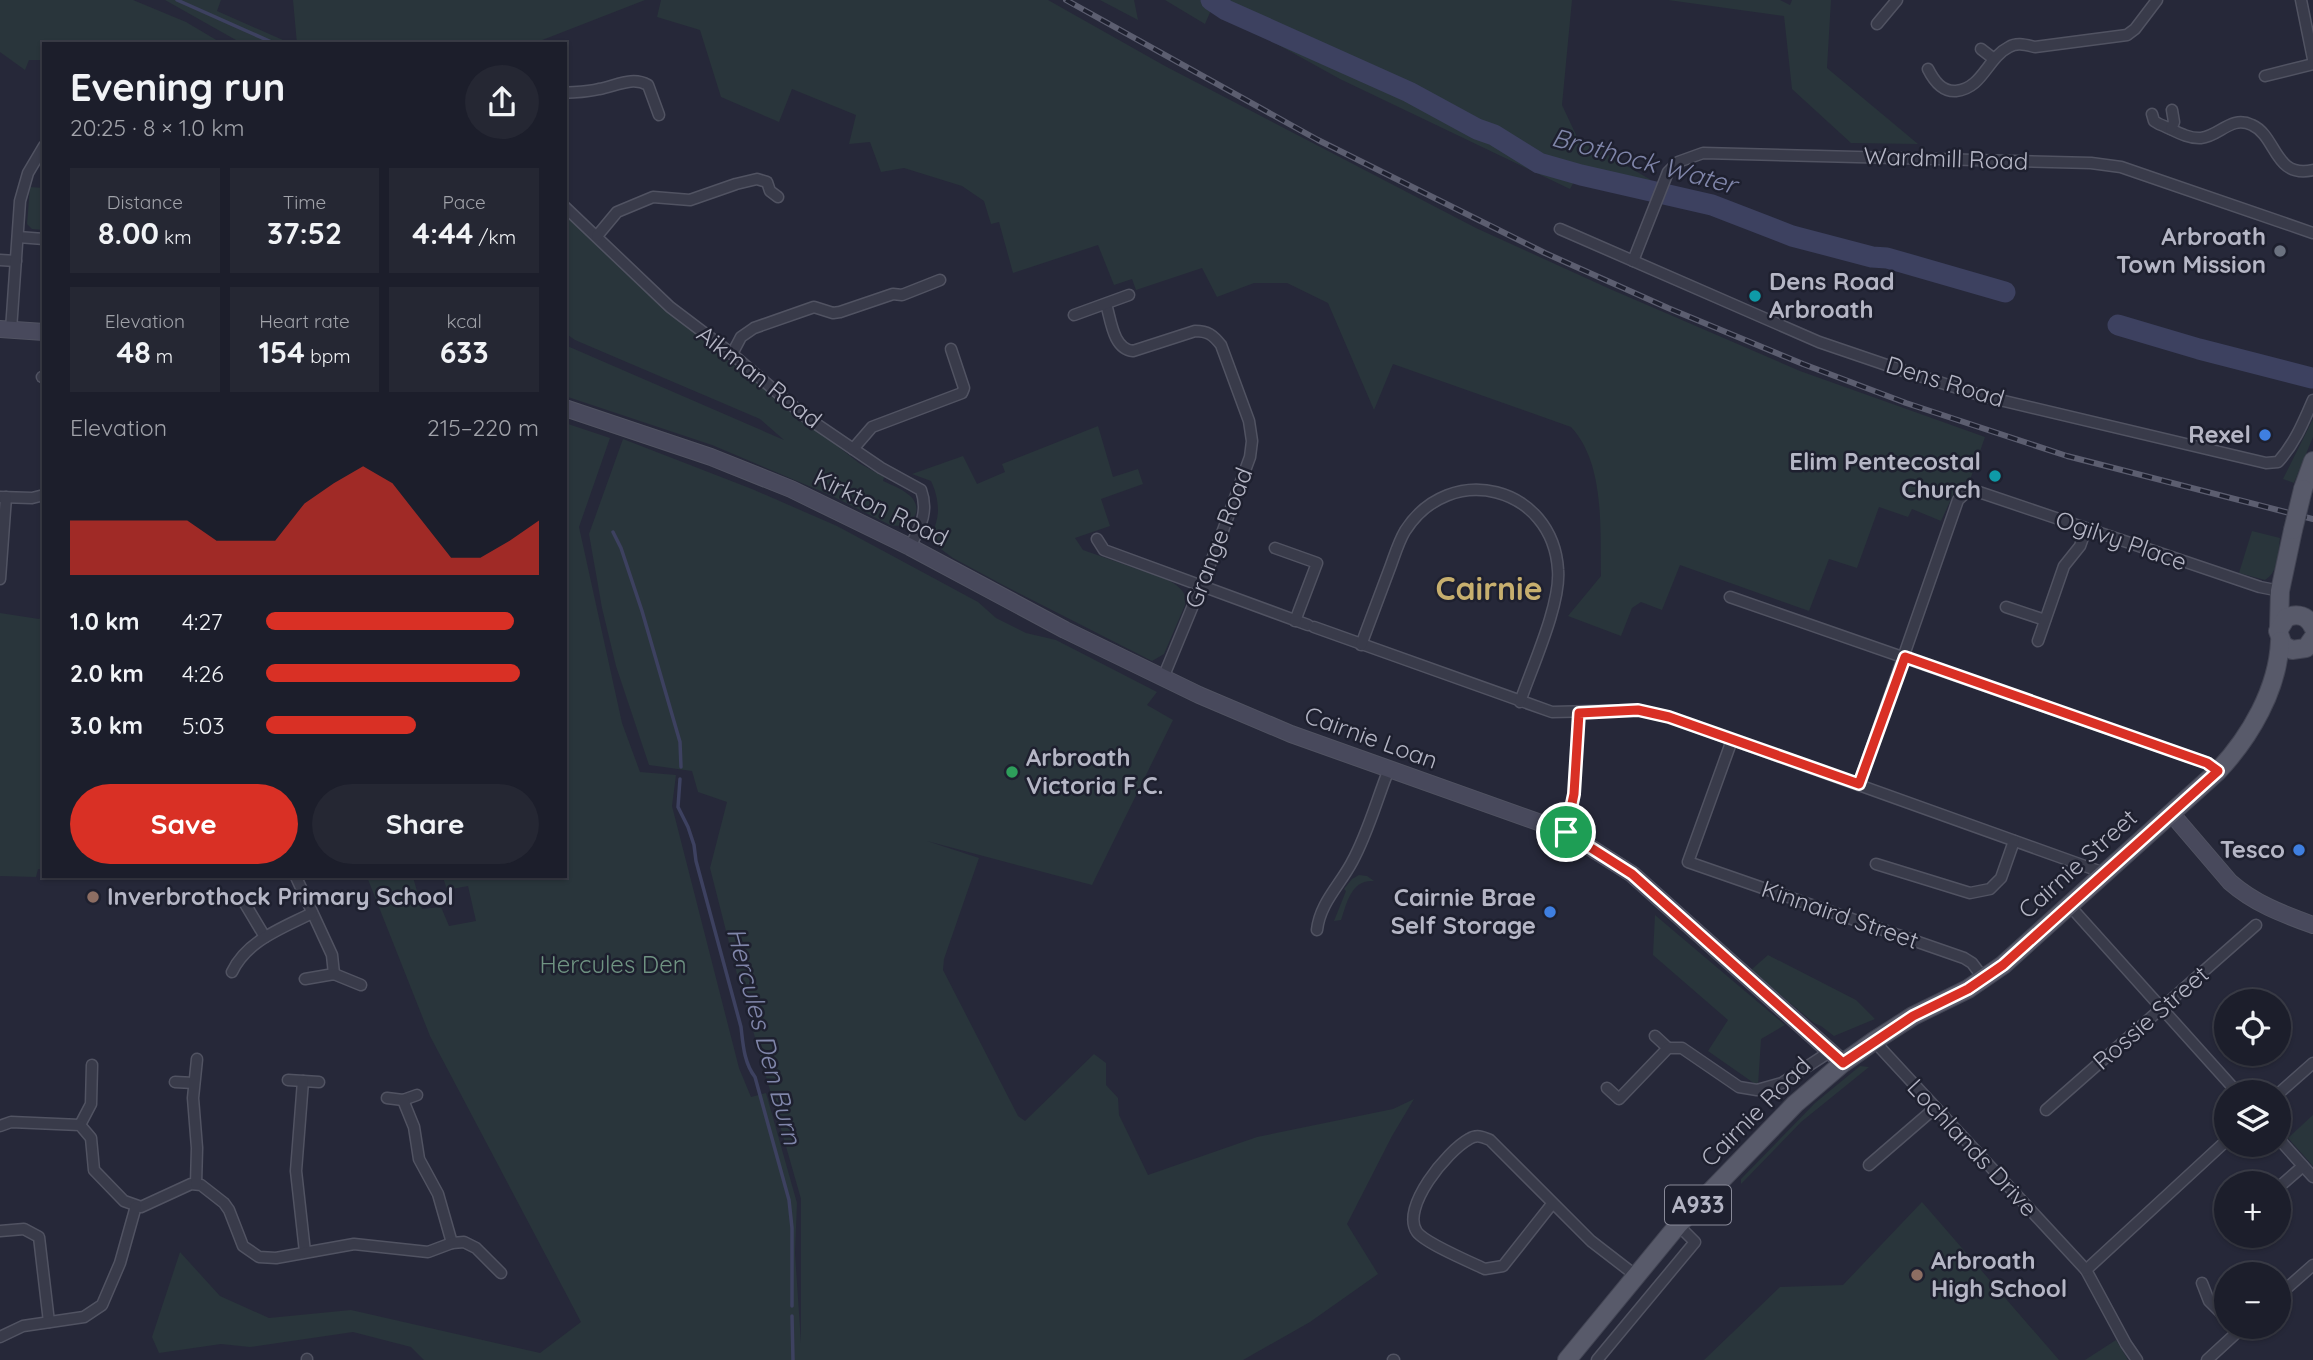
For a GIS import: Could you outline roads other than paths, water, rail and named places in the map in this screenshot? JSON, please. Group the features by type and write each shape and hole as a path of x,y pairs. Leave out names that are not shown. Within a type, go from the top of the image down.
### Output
{"main road":[{"name":"A933","path":"2280,634 2280,591 2303,489 2313,461"},
{"name":"A933","path":"2285,570 2293,601 2310,634"},
{"path":"2286,618 2310,634 2292,650 2280,634 2286,618"},
{"name":"Cairnie Street","path":"2274,680 2280,634"},
{"name":"Cairnie Street","path":"1874,1041 1913,1016 1984,979 2218,771 2248,733 2274,680 2310,634"},
{"name":"Cairnie Road","path":"1567,1360 1678,1225 1837,1057 1874,1041"}],"street":[{"path":"1877,24 1896,0"},
{"path":"1928,69 1933,80 1941,87 1950,91 1963,90 1974,86 1994,60 2011,45 2035,47 2127,35 2135,29 2157,0"},
{"path":"2265,76 2313,62 2301,0"},
{"path":"2145,16 2156,24"},
{"path":"1981,49 1994,60"},
{"path":"567,93 597,90 626,81 640,80 648,85 659,115"},
{"path":"2171,129 2174,122 2172,110"},
{"path":"2152,114 2154,121 2198,138 2210,136 2239,121 2251,124 2263,132 2275,155 2286,164 2296,171 2313,170"},
{"path":"42,149 22,187 16,261 6,330 42,332"},
{"name":"Wardmill Road","path":"1633,261 1665,178 1678,162 1703,153 2091,163 2121,167 2313,233"},
{"path":"597,236 617,212 653,197 690,200 757,179 767,182 770,191 778,197"},
{"name":"Aikman Road","path":"567,209 670,307 806,416 881,468 921,490 926,503 923,520 910,547"},
{"name":"Dens Road","path":"1560,229 1819,342 1918,375 1983,396 2266,463 2278,462 2288,451 2313,400"},
{"path":"18,237 42,239"},
{"path":"0,260 16,261"},
{"path":"732,354 741,337 754,328 814,307 833,313 840,312 893,294 902,295 940,280"},
{"path":"1074,315 1129,295"},
{"name":"Grange Road","path":"1106,303 1123,353 1195,331 1205,331 1212,335 1220,345 1249,421 1252,441 1250,457 1202,586 1163,678"},
{"path":"853,449 872,428 962,393 964,388 951,349"},
{"name":"Kirkton Road","path":"567,409 711,457 791,489 910,547 1163,678"},
{"path":"1360,645 1404,532 1420,513 1443,496 1466,489 1488,489 1505,494 1529,508 1546,527 1554,544 1559,571 1557,596 1520,702"},
{"name":"Ogilvy Place","path":"1905,657 1958,499 1970,489 2260,587 2280,591"},
{"path":"0,579 3,497 32,498 42,496"},
{"path":"2038,640 2064,566 2080,547 2086,529"},
{"path":"1097,539 1104,551 1520,702 1552,712 1638,710 1669,717 2102,874"},
{"path":"1275,548 1317,563 1295,621"},
{"path":"1730,597 2207,763 2218,771"},
{"path":"2006,607 2045,620"},
{"path":"1859,784 1905,657"},
{"name":"Cairnie Loan","path":"1163,678 1291,734 1566,832 1632,874 1837,1057"},
{"path":"1566,832 1574,794 1579,713"},
{"name":"Kinnaird Street","path":"1732,740 1688,862 1964,958 1972,962 1984,979"},
{"path":"1317,930 1323,907 1353,860 1388,769"},
{"path":"2171,813 2230,883 2241,892 2267,908 2313,925"},
{"path":"1876,864 1970,893 1990,889 2001,878 2014,841"},
{"path":"296,878 332,955 334,974"},
{"path":"244,902 265,937"},
{"path":"2069,905 2226,1080"},
{"path":"232,972 242,955 265,937 312,913"},
{"name":"Rossie Street","path":"2046,1110 2256,925"},
{"path":"305,979 334,974 360,985"},
{"path":"1654,1036 1668,1048 1682,1048 1739,1087 1757,1090 1783,1083 1837,1057"},
{"name":"Lochlands Drive","path":"1874,1041 2086,1270 2137,1360"},
{"path":"1607,1088 1619,1099 1668,1048"},
{"path":"196,1184 197,1149 193,1109 197,1059"},
{"path":"2291,1082 2313,1063"},
{"path":"80,1125 91,1104 92,1065"},
{"path":"288,1080 319,1082"},
{"path":"303,1081 296,1171 305,1252"},
{"path":"175,1082 194,1083"},
{"path":"387,1098 404,1100 417,1095"},
{"path":"404,1100 414,1127 419,1159 439,1194 452,1243"},
{"path":"1869,1166 1934,1108"},
{"path":"0,1126 11,1122 80,1125 91,1139 94,1170 124,1201 136,1206 148,1205 196,1184 224,1203 243,1246 253,1254 267,1258 355,1244 428,1252 452,1243 471,1244 501,1273"},
{"path":"1552,1204 1503,1266 1494,1269 1485,1269 1420,1236 1412,1224 1413,1209 1438,1166 1470,1138 1480,1136 1490,1140 1591,1241 1635,1275"},
{"path":"2086,1270 2214,1153"},
{"path":"2291,1153 2313,1177"},
{"path":"2291,1177 2303,1166"},
{"path":"0,1337 23,1326 84,1317 102,1305 117,1272 136,1206"},
{"path":"1597,1360 1695,1242 1678,1225"},
{"path":"0,1231 24,1228 39,1237 49,1322"},
{"path":"2291,1284 2313,1265"},
{"path":"2202,1283 2209,1301 2214,1306"},
{"path":"2207,1360 2228,1339"}],"waterway":[{"name":"Hercules Den Burn","path":"177,0 272,42"},
{"name":"Brothock Water","path":"1211,0 1226,10 1409,92 1477,129 1494,135 1539,163 1712,205 1792,236 1872,257 1887,258 2005,292"},
{"name":"Brothock Water","path":"2118,325 2312,378"},
{"name":"Hercules Den Burn","path":"613,532 642,611 680,742 681,767"},
{"name":"Hercules Den Burn","path":"680,779 678,807 694,845 741,1027 746,1060 755,1077 789,1200 792,1228 792,1306"},
{"name":"Hercules Den Burn","path":"792,1316 793,1360"}],"railway":[{"path":"1066,0 1318,140 1545,253 1668,308 1906,403 2067,456 2313,519"}],"place":[{"name":"Arbroath Town Mission","path":"2280,251"},
{"name":"Dens Road Arbroath","path":"1755,296"},
{"name":"Rexel","path":"2265,435"},
{"name":"Elim Pentecostal Church","path":"1995,476"},
{"name":"Arbroath Victoria F.C.","path":"1012,772"},
{"name":"Tesco","path":"2299,850"},
{"name":"Inverbrothock Primary School","path":"93,897"},
{"name":"Cairnie Brae Self Storage","path":"1550,912"},
{"name":"Arbroath High School","path":"1917,1275"}],"district":[{"name":"Cairnie","path":"1489,589"}],"park label":[{"name":"Hercules Den","path":"613,965"}]}
